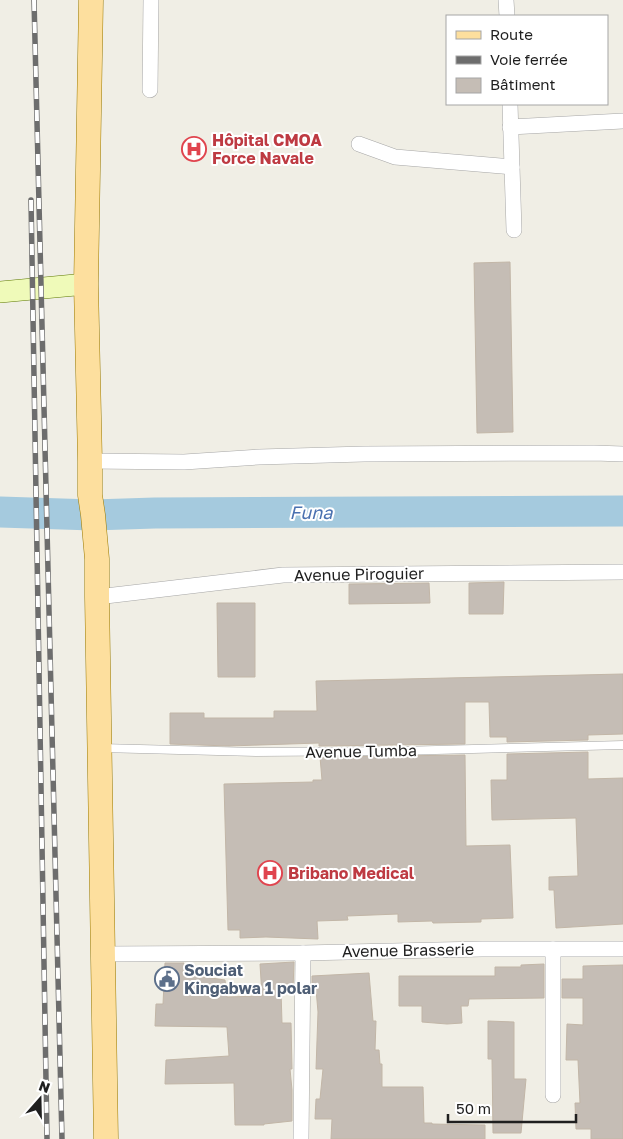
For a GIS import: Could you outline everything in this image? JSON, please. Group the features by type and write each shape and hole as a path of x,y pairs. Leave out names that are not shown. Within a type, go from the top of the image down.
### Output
{"main road":[{"path":"91,0 86,284 90,495 97,559 96,598 106,1139"},
{"path":"0,292 86,284"}],"street":[{"path":"150,90 151,0"},
{"path":"506,0 507,15"},
{"path":"510,105 514,230"},
{"path":"510,127 623,121"},
{"path":"359,144 395,157 512,167"},
{"path":"90,461 184,462 259,457 364,454 623,454"},
{"name":"Avenue Piroguier","path":"96,598 283,575 623,572"},
{"path":"553,949 554,1096"},
{"name":"Avenue Brasserie","path":"102,954 623,949"},
{"path":"301,1139 304,953"}],"lane":[{"name":"Avenue Tumba","path":"99,748 256,752 398,751 623,745"}],"building":[{"path":"510,262 513,432 477,433 474,263"},
{"path":"504,582 503,614 469,614 469,583"},
{"path":"429,583 430,603 349,604 349,584"},
{"path":"217,603 255,603 255,677 218,677"},
{"path":"623,674 623,734 588,735 588,740 507,742 507,737 490,737 489,702 465,702 465,744 319,746 319,743 229,746 170,744 170,713 204,713 204,718 274,718 274,711 317,711 316,681"},
{"path":"588,752 588,779 623,778 623,924 556,928 554,890 549,890 549,877 578,876 576,818 492,820 491,780 507,780 507,754"},
{"path":"465,755 466,846 510,845 513,918 481,919 481,922 433,923 432,921 398,922 398,914 347,916 348,920 317,921 318,939 240,938 240,930 228,930 224,784 313,782 313,780 322,780 320,757"},
{"path":"294,962 293,990 281,991 282,1023 291,1023 292,1121 264,1125 235,1125 234,1083 165,1084 166,1060 229,1056 227,1027 155,1026 156,1004 163,1004 165,963 184,963 183,974 225,980 227,997 262,996 260,964"},
{"path":"544,964 544,998 469,999 468,1006 461,1006 462,1023 422,1022 422,1006 399,1006 399,976 495,976 495,967 521,967 521,965"},
{"path":"623,965 623,1139 591,1139 591,1129 576,1129 575,1103 580,1103 578,1060 566,1060 567,1024 583,1025 583,998 562,998 562,979 583,979 583,966"},
{"path":"369,973 373,1021 376,1021 375,1050 379,1050 380,1064 382,1064 382,1087 423,1087 424,1123 485,1125 485,1139 331,1139 332,1119 315,1119 316,1099 320,1099 323,1069 316,1069 318,1012 316,989 312,989 312,976"},
{"path":"488,1021 514,1022 514,1079 526,1079 521,1133 493,1133 492,1059 488,1059"}],"waterway":[{"name":"Funa","path":"0,512 93,515 155,513 623,511"}],"railway":[{"path":"34,0 62,1139"},
{"path":"31,200 47,1139"}],"place":[{"name":"Hôpital CMOA Force Navale","path":"194,149"},
{"name":"Bribano Medical","path":"270,873"},
{"name":"Souciat Kingabwa 1 polar","path":"167,979"}]}
